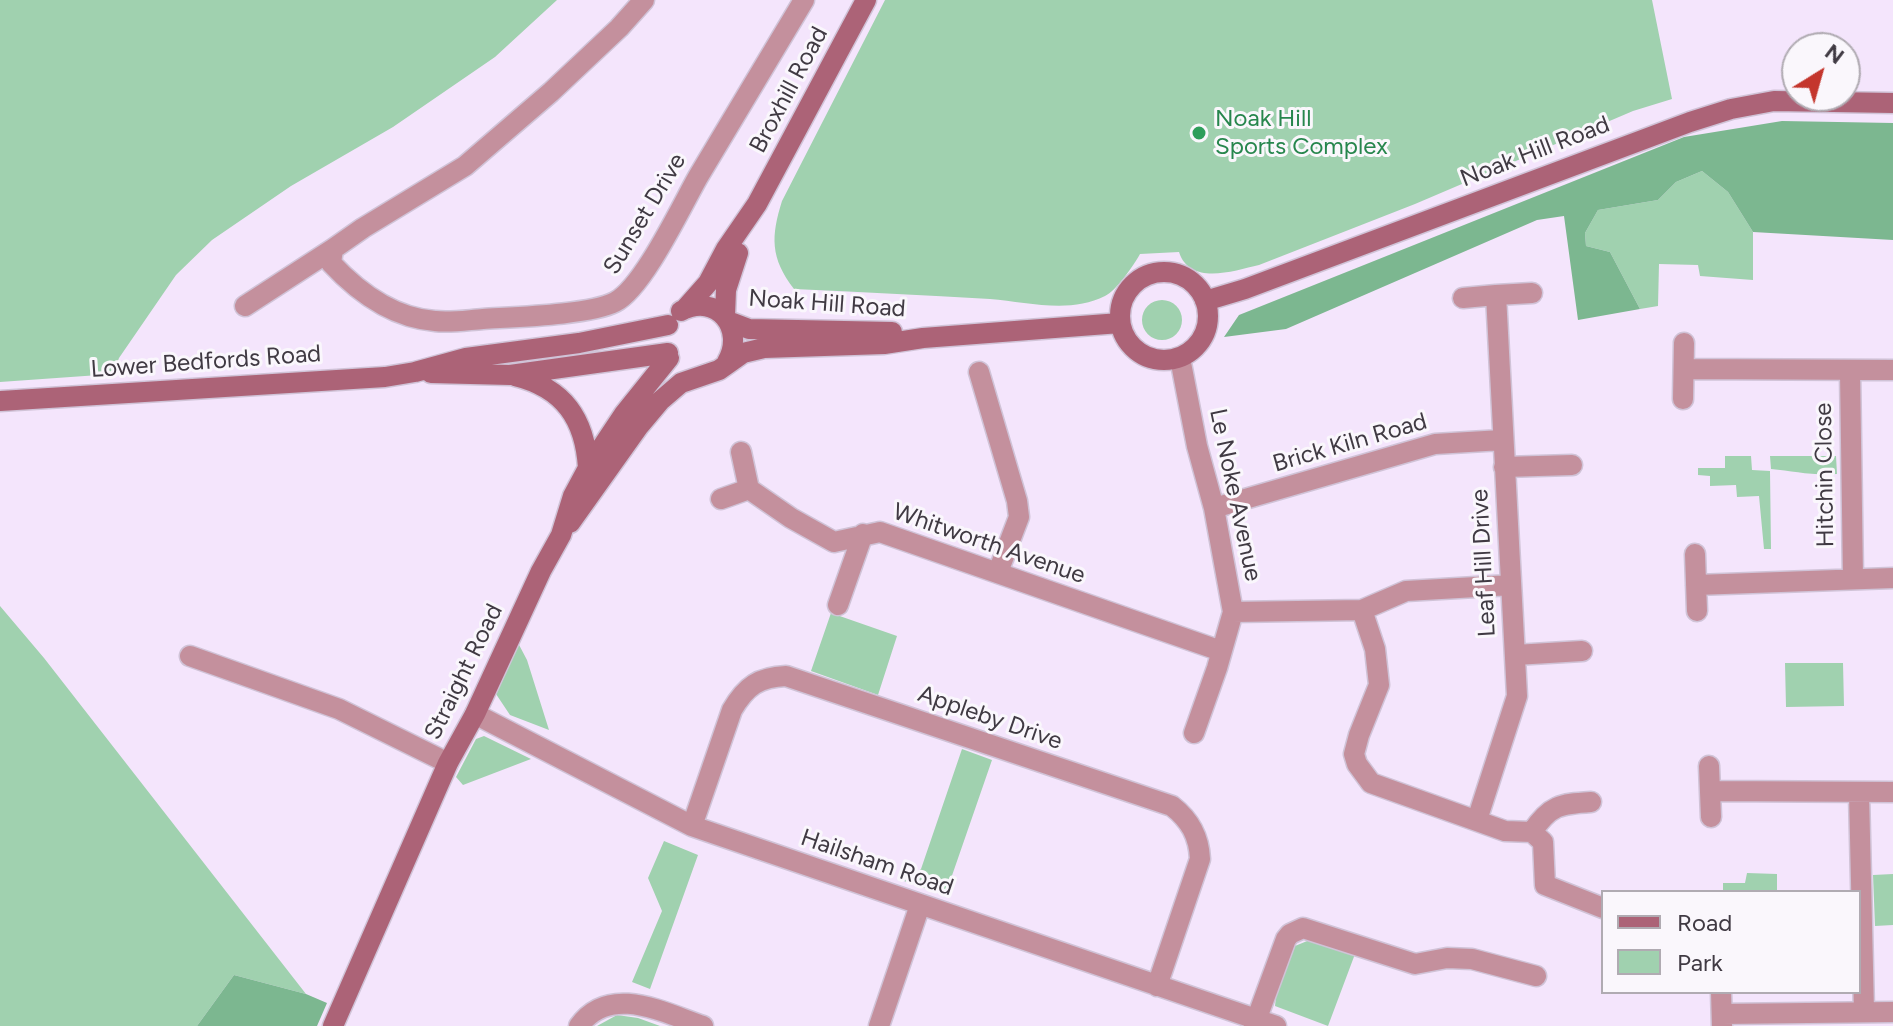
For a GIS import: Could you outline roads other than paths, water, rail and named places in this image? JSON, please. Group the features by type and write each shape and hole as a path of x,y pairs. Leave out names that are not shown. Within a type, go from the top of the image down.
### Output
{"street":[{"path":"245,306 363,228 465,166 551,92 644,0"},
{"name":"Sunset Drive","path":"333,249 331,263 350,284 393,309 434,321 526,316 613,304 628,294 647,268 804,0"},
{"name":"Broxhill Road","path":"727,319 726,290 730,271 757,204 866,0"},
{"name":"Noak Hill Road","path":"1205,301 1245,289 1678,126 1731,109 1774,101 1893,103"},
{"name":"Broxhill Road","path":"685,309 708,283 726,249 757,204"},
{"path":"1159,272 1176,274 1190,281 1205,301 1207,311 1206,328 1199,343 1180,358 1161,360 1146,356 1129,344 1120,323 1124,296 1138,281 1159,272"},
{"path":"1463,298 1532,293"},
{"name":"Leaf Hill Drive","path":"1477,820 1517,696 1496,295"},
{"name":"Noak Hill Road","path":"685,309 709,307 749,329 881,330 923,338"},
{"path":"685,309 668,325 665,336 668,356 676,367 698,376"},
{"name":"Noak Hill Road","path":"727,319 735,342 727,362"},
{"name":"Noak Hill Road","path":"561,535 660,401 681,383 719,370 743,353 764,348 884,344 923,338 1120,323"},
{"name":"Lower Bedfords Road","path":"0,401 385,377 466,358 579,343 668,325"},
{"path":"1683,399 1684,343"},
{"name":"Lower Bedfords Road","path":"415,372 510,375 668,356"},
{"name":"Straight Road","path":"333,1026 448,763 475,714 541,571 561,535 573,496 624,414 668,356"},
{"name":"Le Noke Avenue","path":"1180,358 1197,446 1214,508 1233,612 1194,733"},
{"path":"1684,369 1893,370"},
{"name":"Hitchin Close","path":"1850,371 1853,579"},
{"path":"979,372 1019,517 998,572"},
{"path":"510,375 532,380 567,405 583,435 588,468"},
{"name":"Brick Kiln Road","path":"1214,508 1435,444 1502,440"},
{"path":"721,499 749,489 741,452"},
{"name":"Leaf Hill Drive","path":"1504,467 1572,465"},
{"name":"Whitworth Avenue","path":"749,489 834,542 880,532 1221,651"},
{"path":"838,605 863,534"},
{"path":"1695,554 1697,611"},
{"name":"Hitchin Close","path":"1696,585 1893,578"},
{"path":"1233,612 1362,610 1406,591 1511,585"},
{"path":"1362,610 1375,649 1379,685 1354,754 1357,764 1371,783 1505,831 1532,832 1543,842 1545,885 1601,907"},
{"name":"Leaf Hill Drive","path":"1515,655 1582,651"},
{"path":"190,656 339,709 448,763"},
{"name":"Appleby Drive","path":"692,826 732,710 742,693 755,681 786,676 1172,806 1191,825 1199,844 1200,859 1157,986"},
{"name":"Hailsham Road","path":"475,714 692,826 1262,1024"},
{"path":"1709,766 1711,817"},
{"path":"1711,791 1893,792"},
{"path":"1859,793 1864,1012"},
{"path":"1532,832 1542,817 1562,804 1591,802"},
{"path":"879,1026 920,905"},
{"path":"1262,1024 1286,939 1303,928 1415,964 1447,958 1472,959 1536,976"},
{"path":"1721,994 1722,1020 1893,1012"},
{"path":"579,1026 596,1009 625,1003 648,1007 703,1026"}],"place":[{"name":"Noak Hill Sports Complex","path":"1199,133"}]}
